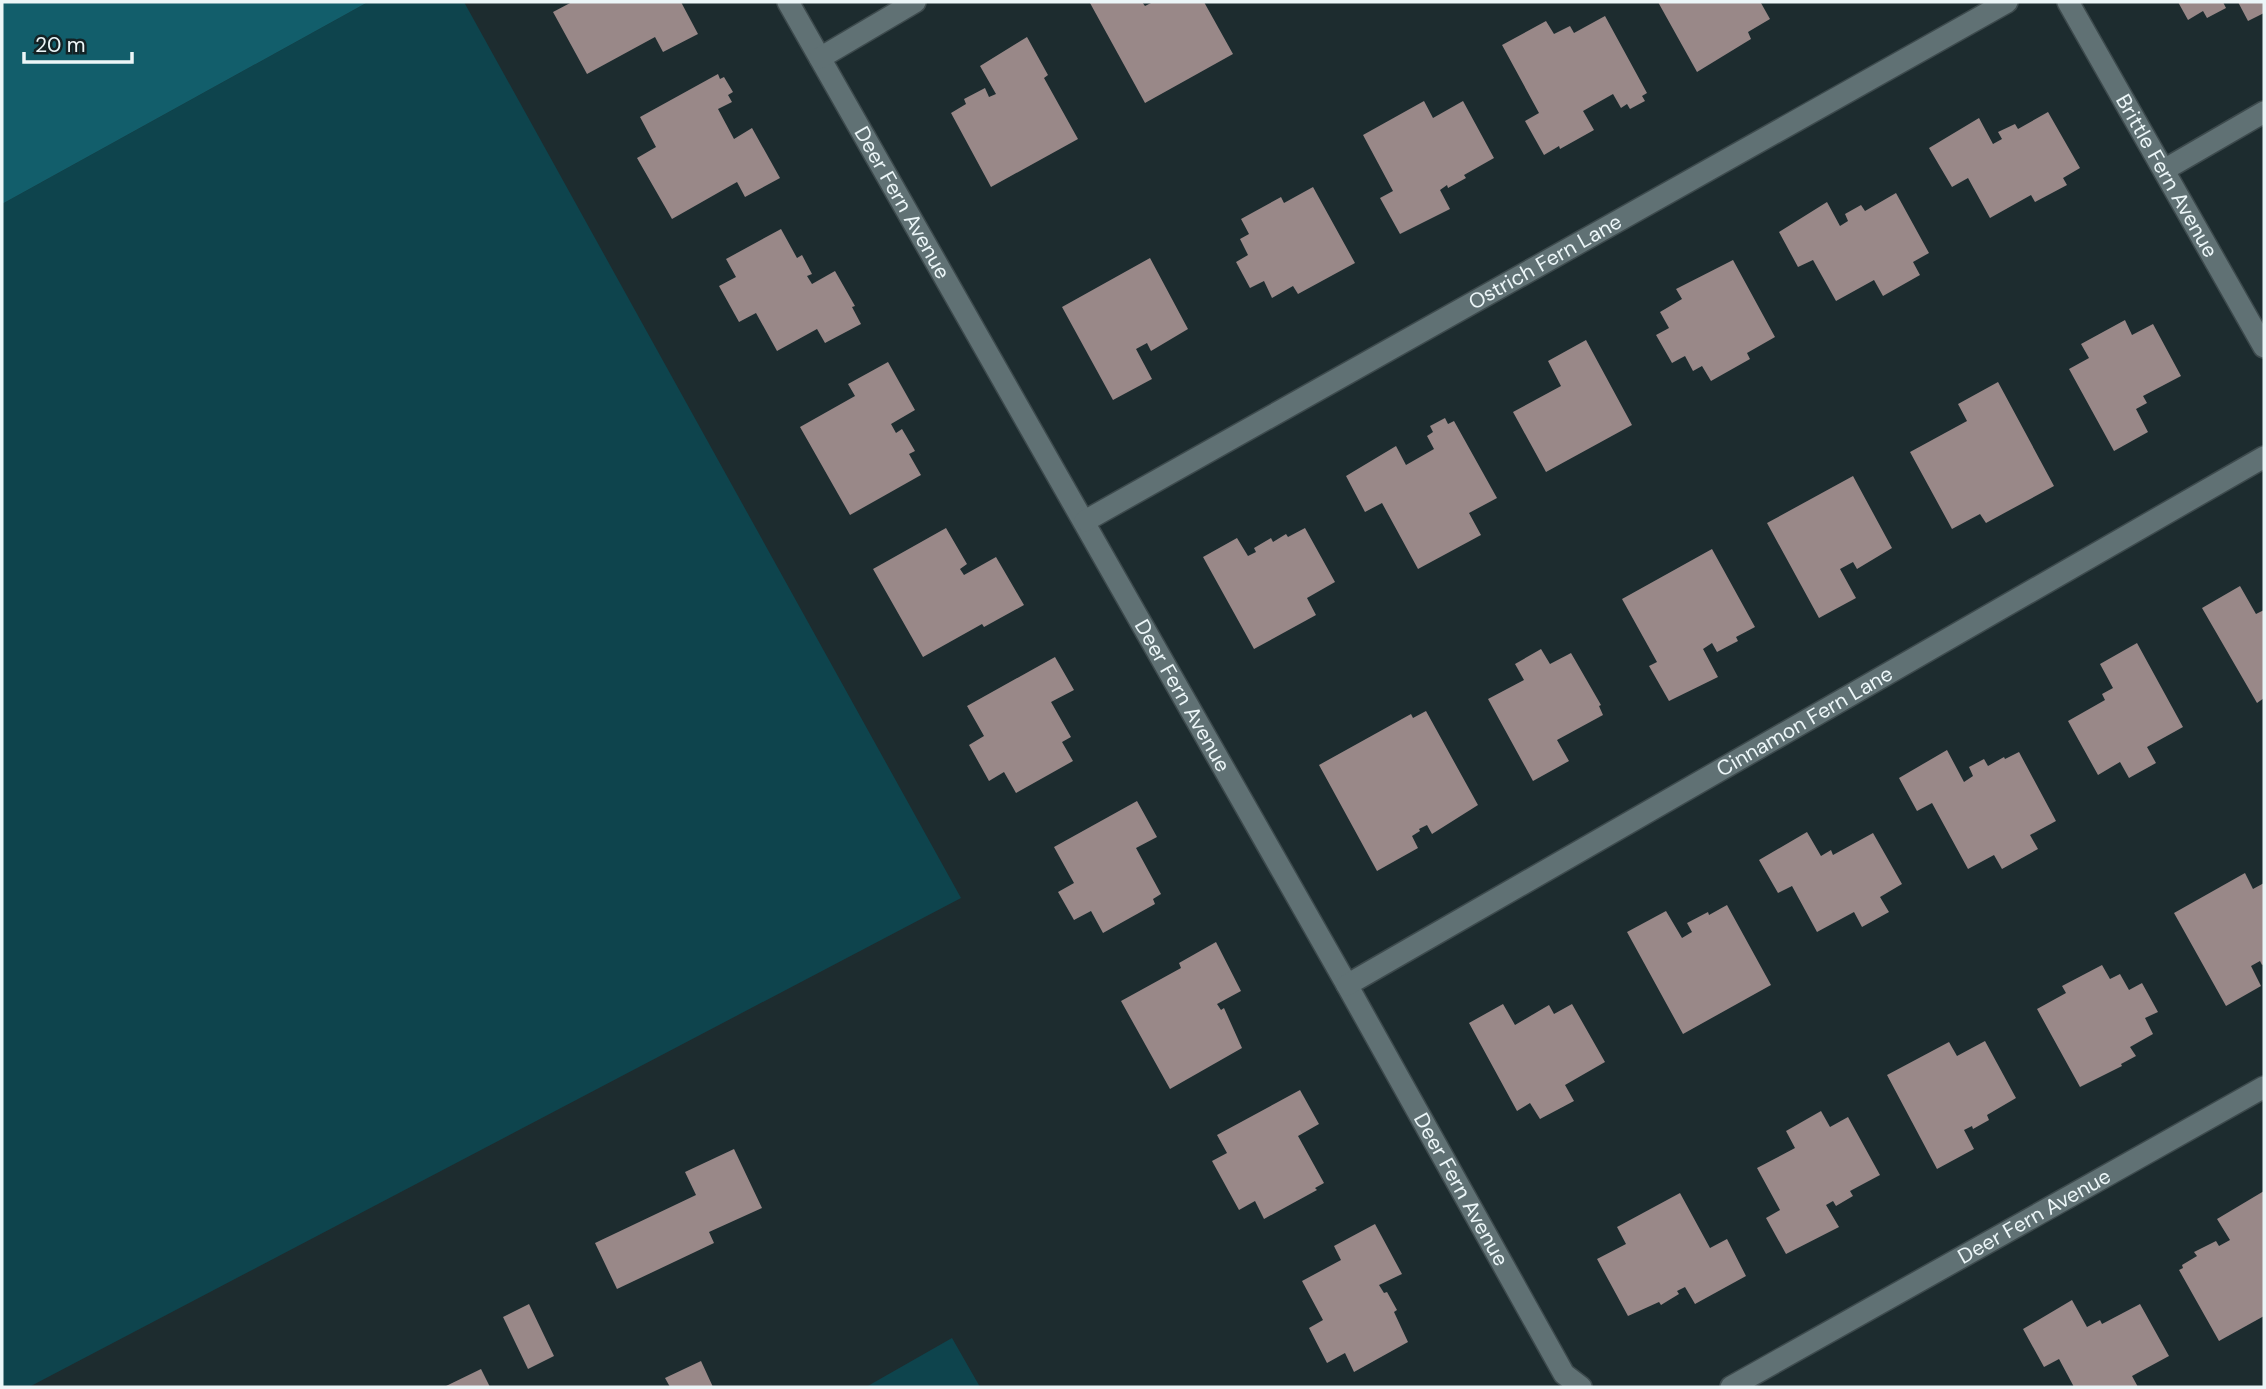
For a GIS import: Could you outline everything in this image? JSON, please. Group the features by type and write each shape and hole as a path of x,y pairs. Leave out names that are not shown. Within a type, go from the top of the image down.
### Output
{"street":[{"name":"Deer Fern Avenue","path":"788,2 1085,521 1564,1374 1581,1387"},
{"path":"820,58 915,2"},
{"name":"Ostrich Fern Lane","path":"1085,521 2007,2"},
{"name":"Brittle Fern Avenue","path":"2068,2 2264,348"},
{"path":"2164,170 2264,112"},
{"name":"Cinnamon Fern Lane","path":"1347,985 2264,457"},
{"name":"Deer Fern Avenue","path":"1731,1387 2264,1087"}],"shaded area":[{"path":"2,2 368,2 2,204"},
{"path":"368,2 464,2 961,898 29,1387 2,1387 2,204"},
{"path":"952,1338 980,1387 866,1387"}],"building":[{"path":"572,2 681,2 698,34 663,52 655,37 587,74 553,12"},
{"path":"1091,2 1142,2 1145,6 1153,2 1204,2 1233,54 1145,103"},
{"path":"1658,2 1764,2 1761,3 1770,19 1748,32 1751,39 1697,72"},
{"path":"2178,2 2223,2 2226,8 2207,18 2203,11 2188,20"},
{"path":"2238,2 2264,2 2264,13 2248,21"},
{"path":"1605,16 1647,93 1642,96 1645,101 1630,109 1627,104 1621,108 1613,94 1583,111 1594,130 1544,155 1525,121 1539,113 1502,45 1546,21 1554,34 1570,26 1574,33"},
{"path":"1027,37 1048,75 1044,78 1078,139 991,187 951,113 966,104 964,99 985,88 989,97 996,94 980,66"},
{"path":"718,74 720,79 724,77 733,92 728,95 732,102 718,109 734,139 752,128 780,178 745,197 737,182 672,219 637,158 656,147 640,117"},
{"path":"1424,101 1433,118 1463,101 1494,158 1464,175 1466,178 1440,190 1450,209 1400,234 1380,198 1393,191 1363,135"},
{"path":"2048,112 2080,168 2063,178 2067,185 2035,202 2031,195 1990,218 1968,178 1952,187 1929,148 1979,118 1993,144 2002,139 1998,132 2015,124 2018,129"},
{"path":"1313,187 1355,263 1298,294 1293,286 1272,298 1264,281 1250,288 1236,262 1248,255 1240,239 1249,234 1241,219 1281,197 1284,203"},
{"path":"1896,193 1929,253 1913,262 1920,275 1883,296 1874,280 1836,301 1813,260 1798,267 1779,232 1827,202 1840,226 1848,221 1845,214 1861,205 1865,211"},
{"path":"781,229 797,258 802,255 812,274 807,276 812,284 835,271 855,306 852,307 861,324 825,343 817,329 777,351 756,313 739,322 719,286 736,277 726,259"},
{"path":"1150,258 1188,329 1151,351 1147,343 1136,349 1152,379 1113,400 1062,307"},
{"path":"1733,260 1775,337 1747,353 1750,359 1711,381 1702,366 1693,371 1685,356 1672,363 1656,335 1669,328 1660,312 1682,299 1676,289"},
{"path":"2125,320 2132,335 2153,324 2181,376 2143,396 2147,403 2136,409 2148,432 2114,451 2069,369 2089,358 2081,344"},
{"path":"1586,340 1632,425 1546,472 1513,412 1561,386 1548,361"},
{"path":"888,362 915,410 891,424 896,433 902,429 915,451 909,454 921,475 850,515 800,427 855,396 848,384"},
{"path":"1998,382 2054,486 1986,523 1980,514 1952,529 1910,452 1967,421 1958,404"},
{"path":"1445,418 1448,424 1454,421 1497,498 1469,513 1481,535 1418,569 1382,503 1365,512 1346,476 1396,446 1406,465 1434,449 1427,436 1433,432 1430,426"},
{"path":"1853,476 1892,548 1857,569 1853,562 1840,569 1856,598 1819,618 1767,523"},
{"path":"946,528 967,564 960,569 964,575 996,557 1024,605 984,627 982,624 923,657 873,569"},
{"path":"1305,528 1335,582 1307,598 1316,615 1254,649 1203,557 1237,538 1248,556 1256,552 1254,548 1271,538 1273,542 1286,534 1288,537"},
{"path":"1712,549 1755,627 1736,637 1738,641 1717,652 1712,643 1703,649 1718,677 1669,701 1649,666 1657,662 1622,599"},
{"path":"2240,586 2256,614 2264,610 2264,698 2257,703 2202,608"},
{"path":"2137,643 2183,727 2147,747 2156,763 2129,778 2120,762 2098,775 2068,721 2105,700 2102,694 2113,688 2100,664"},
{"path":"1541,649 1550,664 1571,653 1601,705 1599,706 1603,715 1557,740 1569,761 1533,781 1488,699 1524,680 1515,664"},
{"path":"1055,657 1074,690 1051,702 1071,737 1062,742 1073,761 1016,793 1004,772 989,781 969,745 984,736 967,706"},
{"path":"1426,711 1478,805 1432,834 1427,825 1419,829 1420,831 1412,836 1418,848 1377,871 1319,765 1411,714 1413,718"},
{"path":"1947,750 1964,782 1973,776 1969,767 1984,759 1988,766 2019,752 2056,821 2030,835 2038,849 2002,869 1994,855 1968,869 1932,803 1917,811 1899,778"},
{"path":"1137,801 1157,837 1136,848 1161,894 1153,899 1155,904 1103,933 1091,911 1074,920 1058,892 1074,883 1054,847"},
{"path":"1807,832 1821,856 1831,850 1833,855 1873,833 1902,884 1880,897 1889,912 1862,927 1854,912 1817,932 1792,886 1778,893 1759,860"},
{"path":"2245,873 2253,889 2264,883 2264,964 2260,961 2251,966 2261,986 2226,1006 2174,913"},
{"path":"1727,905 1771,985 1683,1034 1627,932 1666,911 1682,938 1692,932 1687,923"},
{"path":"1216,942 1241,991 1217,1004 1221,1010 1224,1008 1242,1048 1170,1089 1121,1001 1181,968 1179,963"},
{"path":"2102,965 2110,979 2120,974 2129,990 2142,983 2158,1012 2145,1018 2153,1034 2130,1047 2136,1056 2080,1087 2037,1009 2066,993 2062,986"},
{"path":"1503,1004 1515,1025 1549,1005 1554,1014 1572,1004 1605,1062 1565,1085 1574,1101 1540,1119 1530,1103 1517,1111 1469,1023"},
{"path":"1985,1041 2016,1098 1987,1115 1989,1120 1973,1129 1972,1126 1964,1130 1974,1149 1937,1169 1887,1075 1949,1042 1957,1056"},
{"path":"1300,1090 1319,1124 1298,1136 1324,1183 1315,1188 1317,1190 1264,1219 1255,1201 1239,1210 1212,1161 1227,1153 1217,1135"},
{"path":"1821,1111 1830,1127 1848,1117 1880,1175 1850,1191 1853,1196 1836,1206 1833,1201 1826,1205 1839,1227 1786,1254 1766,1218 1780,1210 1757,1168 1795,1148 1786,1131"},
{"path":"734,1149 762,1208 709,1232 714,1243 617,1289 595,1243 696,1195 685,1172"},
{"path":"2264,1191 2264,1316 2219,1341 2179,1270 2183,1268 2182,1265 2197,1256 2194,1252 2216,1241 2219,1246 2230,1240 2217,1219"},
{"path":"1680,1193 1710,1248 1727,1239 1746,1276 1695,1304 1685,1287 1661,1305 1659,1302 1628,1316 1597,1259 1626,1244 1617,1227"},
{"path":"1375,1224 1402,1274 1379,1285 1384,1293 1387,1292 1397,1310 1394,1312 1408,1342 1354,1372 1345,1353 1327,1363 1309,1328 1323,1320 1302,1281 1341,1260 1334,1246"},
{"path":"2072,1300 2087,1327 2100,1320 2102,1324 2140,1304 2169,1356 2132,1376 2138,1387 2074,1387 2059,1359 2044,1367 2023,1329"},
{"path":"529,1304 554,1356 528,1369 503,1317"},
{"path":"701,1361 713,1387 670,1387 665,1378"},
{"path":"481,1369 490,1387 444,1387"}]}
